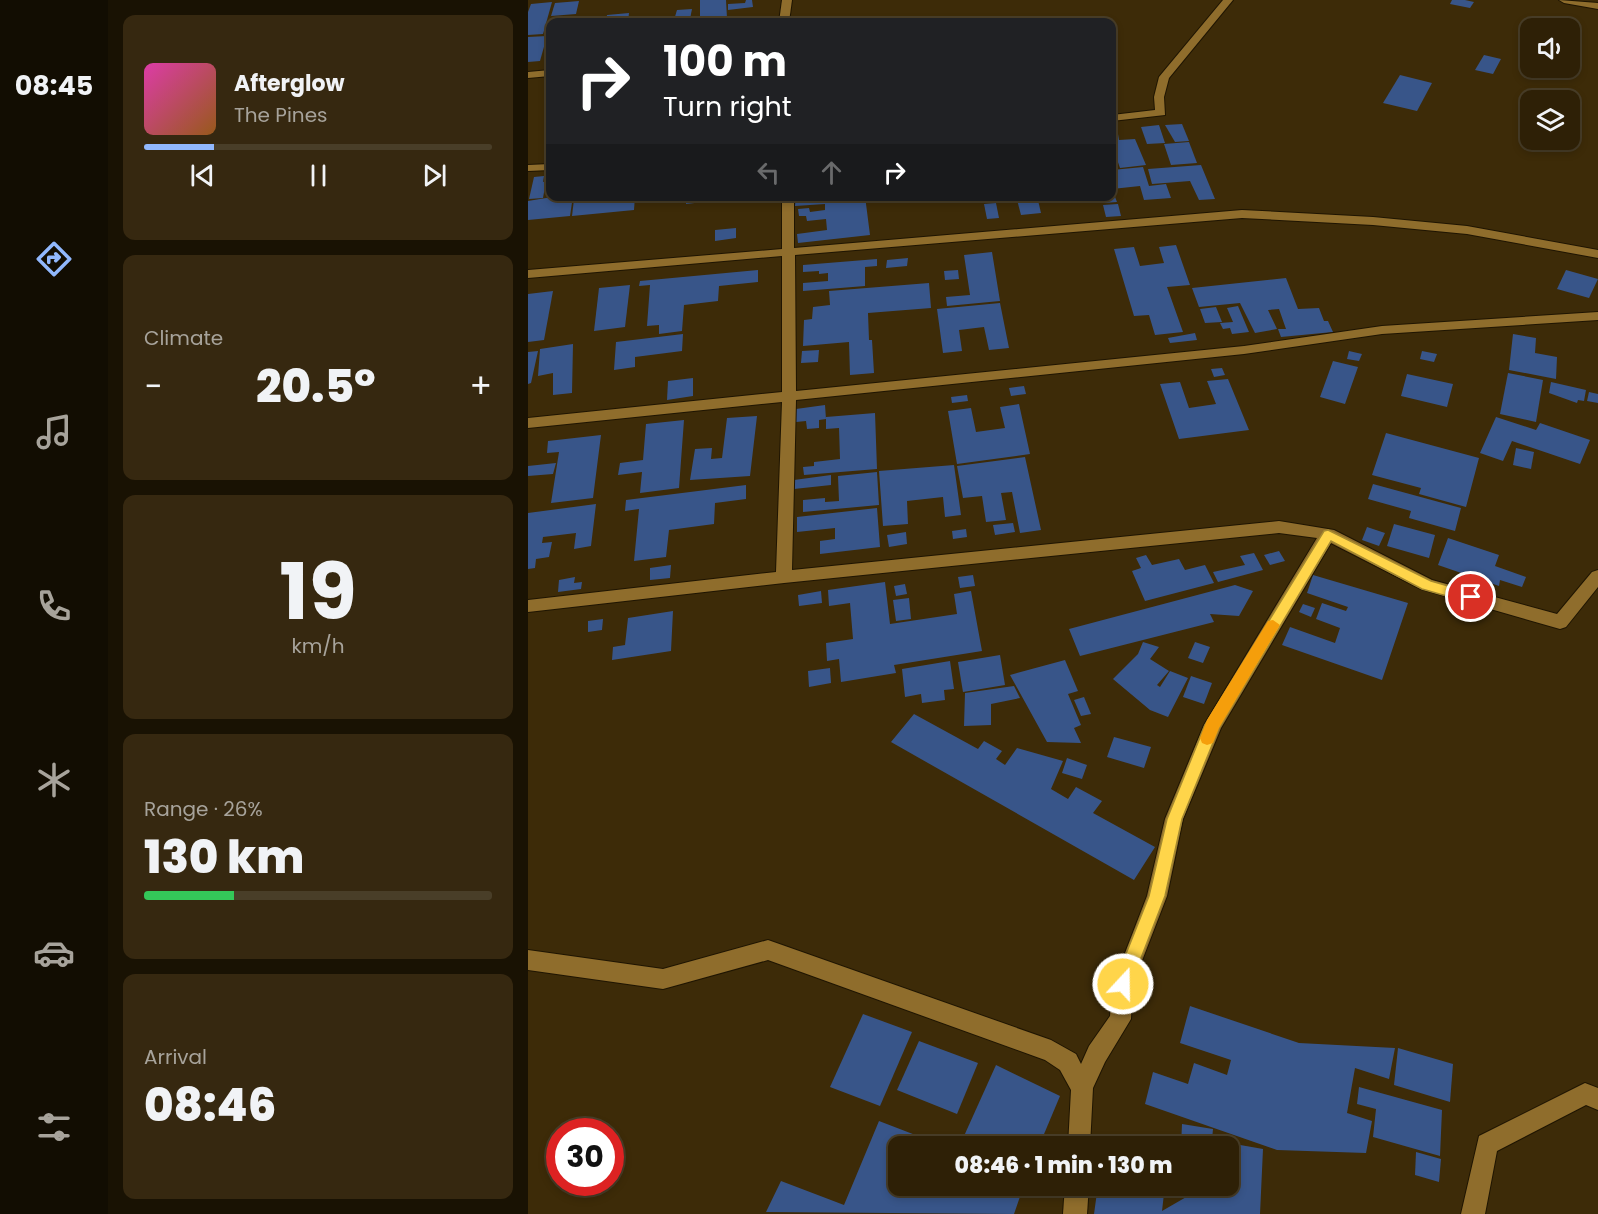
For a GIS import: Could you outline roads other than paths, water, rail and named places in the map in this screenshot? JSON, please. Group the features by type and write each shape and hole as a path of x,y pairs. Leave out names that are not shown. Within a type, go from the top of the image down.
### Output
{"street":[{"path":"785,18 787,0"},
{"path":"1116,118 1161,113 1159,97 1164,77 1228,0"},
{"path":"1564,0 1598,6"},
{"path":"528,75 546,73"},
{"path":"528,168 546,166"},
{"path":"784,576 789,395 788,201"},
{"path":"528,274 1242,214 1373,221 1467,230 1598,254"},
{"path":"528,423 1244,350 1382,330 1598,316"},
{"path":"528,606 784,576 1279,527 1328,534 1427,585 1560,622 1598,576"},
{"path":"1079,1136 1082,1088 1096,1054 1120,1019 1123,984 1157,896 1174,819 1213,725 1328,534"},
{"path":"528,960 663,979 768,950 1051,1051 1068,1062 1082,1088"},
{"path":"1473,1214 1487,1144 1585,1094 1598,1099"},
{"path":"1075,1214 1076,1196"}]}
